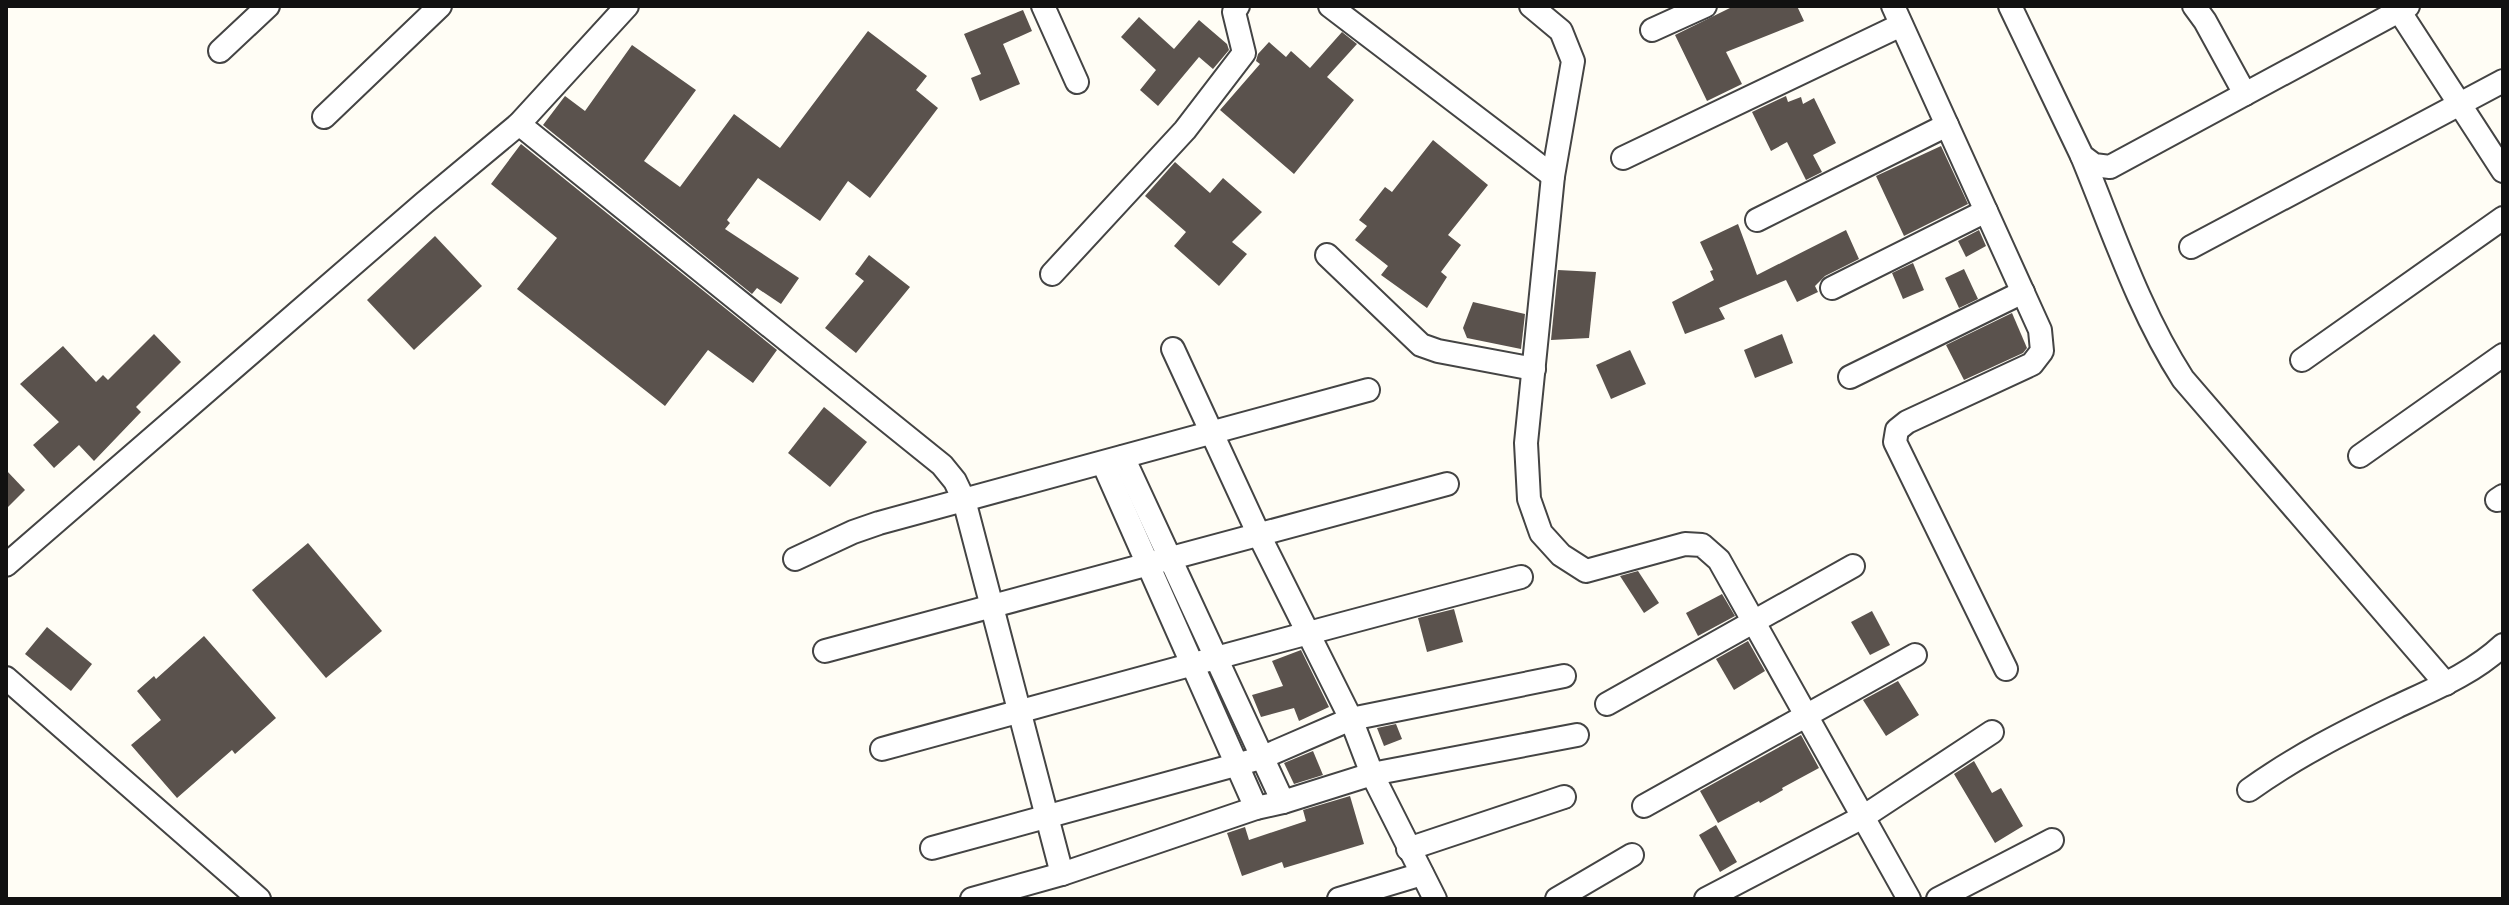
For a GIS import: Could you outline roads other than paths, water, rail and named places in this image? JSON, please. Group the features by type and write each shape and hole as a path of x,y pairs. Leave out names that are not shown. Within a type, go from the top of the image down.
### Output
{"street":[{"path":"220,51 268,6"},
{"path":"324,117 440,6"},
{"path":"6,565 519,124 604,15 627,6"},
{"path":"1043,6 1077,82"},
{"path":"1052,274 1185,130 1244,53 1234,12 1238,6"},
{"path":"1330,6 1553,176"},
{"path":"1531,6 1561,31 1573,61 1553,176 1526,443 1529,499 1541,533 1561,555 1586,571 1685,544 1702,545 1719,560 1909,899"},
{"path":"1652,30 1705,6"},
{"path":"2010,6 2082,156 2167,355 2183,379 2446,684"},
{"path":"2194,6 2245,94"},
{"path":"2082,156 2094,165 2110,167 2401,8 2503,171"},
{"path":"1623,158 1897,15 2040,330 2042,351 2032,364 1907,422 1897,430 1895,442 2006,669"},
{"path":"2191,247 2503,81"},
{"path":"519,124 942,465 955,481 964,500 1062,874"},
{"path":"1757,220 1947,125"},
{"path":"1832,288 1986,211"},
{"path":"2302,360 2503,218"},
{"path":"1327,255 1421,345 1534,369"},
{"path":"1850,377 2023,292"},
{"path":"1173,349 1259,535 1351,719 1372,774 1435,899"},
{"path":"2360,456 2503,355"},
{"path":"795,559 853,532 1368,390"},
{"path":"1113,460 1159,562 1194,665 1256,808"},
{"path":"825,651 1447,484"},
{"path":"1159,562 1216,659 1283,802"},
{"path":"1607,704 1853,566"},
{"path":"882,749 1307,632 1521,577"},
{"path":"2249,790 2323,743 2446,684 2481,663 2503,645"},
{"path":"1644,806 1915,655"},
{"path":"932,848 1261,758 1351,719 1564,676"},
{"path":"6,678 259,899"},
{"path":"1706,899 1863,817 1992,732"},
{"path":"972,899 1062,874 1256,808 1372,774 1577,735"},
{"path":"1408,849 1564,797"},
{"path":"1938,899 2052,840"},
{"path":"1557,899 1632,855"},
{"path":"1339,899 1422,874"}]}
